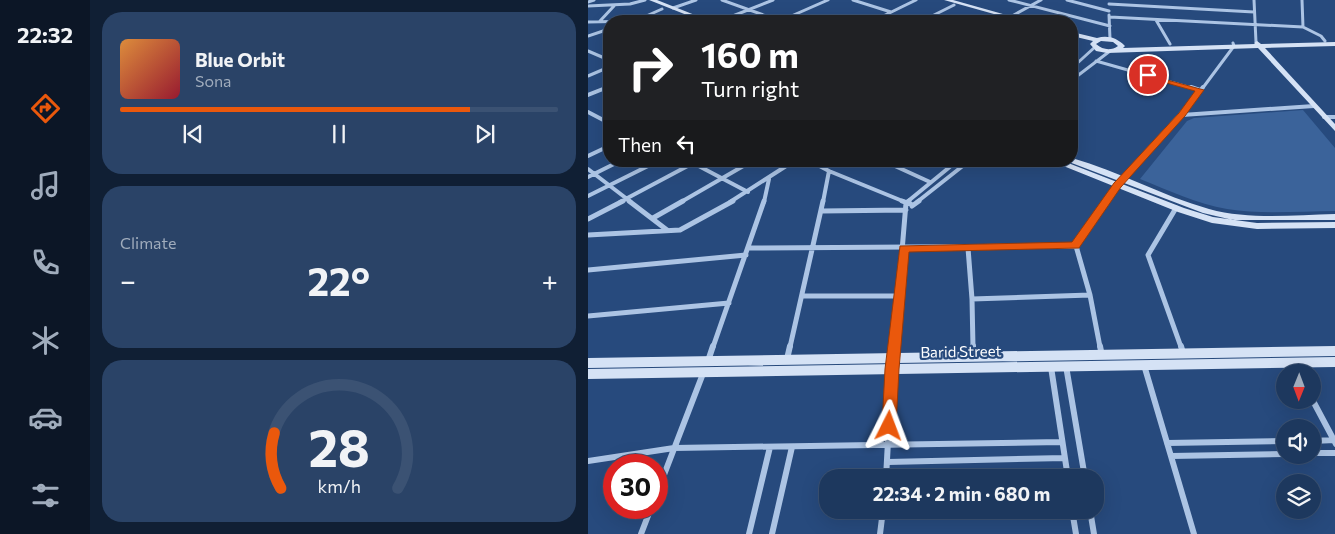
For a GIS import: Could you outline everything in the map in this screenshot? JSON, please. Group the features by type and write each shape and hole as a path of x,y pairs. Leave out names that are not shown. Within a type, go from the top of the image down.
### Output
{"main road":[{"path":"643,0 678,15"},
{"path":"652,0 691,15"},
{"path":"937,0 990,15"},
{"path":"947,0 993,15"},
{"path":"1078,37 1110,51 1120,47 1170,44 1336,44"},
{"path":"1078,40 1095,44 1110,39 1120,47 1234,44"},
{"path":"1258,44 1336,40"},
{"path":"1258,44 1336,130"},
{"path":"1078,163 1176,208 1233,224 1336,225"},
{"path":"1074,167 1206,211 1233,217 1336,217"},
{"name":"Barid Street","path":"588,363 787,360 1066,366 1103,360 1183,353 1336,350"},
{"name":"Barid Street","path":"588,374 703,372 892,363 973,356 1103,360 1144,365 1276,367"},
{"name":"Barid Street","path":"1320,364 1336,362"}],"street":[{"path":"588,2 594,0"},
{"path":"588,6 614,6 643,0"},
{"path":"673,8 696,0"},
{"path":"722,0 763,15"},
{"path":"736,15 773,0"},
{"path":"795,15 828,0"},
{"path":"853,0 891,12"},
{"path":"885,15 916,0"},
{"path":"1009,0 1067,15"},
{"path":"1017,15 1041,0"},
{"path":"1067,0 1109,10"},
{"path":"1085,4 1093,0"},
{"path":"1172,0 1172,7"},
{"path":"1254,0 1254,26 1258,44"},
{"path":"1302,0 1303,27"},
{"path":"1110,39 1109,2 1254,12"},
{"path":"934,15 954,5"},
{"path":"606,15 614,6"},
{"path":"648,15 662,9"},
{"path":"1110,17 1254,26 1303,27 1321,36 1325,41"},
{"path":"588,22 600,21 603,18"},
{"path":"1078,18 1110,26"},
{"path":"1156,20 1170,44"},
{"path":"588,36 603,31"},
{"path":"1078,62 1095,44"},
{"path":"1076,246 1120,182 1182,115 1234,44"},
{"path":"588,51 603,57"},
{"path":"1078,75 1110,51"},
{"path":"1096,61 1200,90"},
{"path":"588,76 603,70"},
{"path":"588,96 603,90"},
{"path":"1182,115 1314,106"},
{"path":"588,112 603,120"},
{"path":"588,117 593,114"},
{"path":"1324,117 1336,117"},
{"path":"588,156 603,149"},
{"path":"588,150 594,154"},
{"path":"588,177 608,167"},
{"path":"588,196 646,167"},
{"path":"588,219 685,167"},
{"path":"702,167 748,192"},
{"path":"653,218 742,167"},
{"path":"588,235 680,230 748,192 786,167"},
{"path":"823,167 906,207"},
{"path":"897,167 930,182"},
{"path":"887,469 892,363 904,248 906,207 930,182 950,167"},
{"path":"822,211 906,207 913,205 960,167"},
{"path":"588,169 668,230"},
{"path":"787,360 822,211 829,171"},
{"path":"668,464 729,303 764,203 769,179"},
{"path":"1176,208 1148,254 1183,353"},
{"path":"748,248 1076,246"},
{"path":"1076,246 1090,295 1103,360"},
{"path":"968,248 972,298 973,356"},
{"path":"588,270 746,255"},
{"path":"972,298 1090,295"},
{"path":"803,296 899,296"},
{"path":"588,316 729,303"},
{"path":"1287,351 1294,364"},
{"path":"1144,365 1194,534"},
{"path":"1051,366 1067,469"},
{"path":"1066,366 1083,469"},
{"path":"1318,409 1335,442"},
{"path":"1167,443 1276,441"},
{"path":"1321,441 1335,442"},
{"path":"588,460 674,448 1062,442"},
{"path":"749,534 770,447"},
{"path":"772,534 792,447"},
{"path":"1321,453 1336,453"},
{"path":"1171,456 1276,454"},
{"path":"888,462 1065,458"},
{"path":"641,534 647,519"},
{"path":"880,534 882,519"},
{"path":"1074,519 1076,534"},
{"path":"1092,519 1094,534"}],"shaded area":[{"path":"1303,110 1335,148 1335,211 1268,212 1227,209 1194,200 1140,179 1187,121 1194,118"}],"route":[{"path":"889,426 892,369 904,248 1076,246 1117,185 1182,115 1200,90 1148,75"}]}
